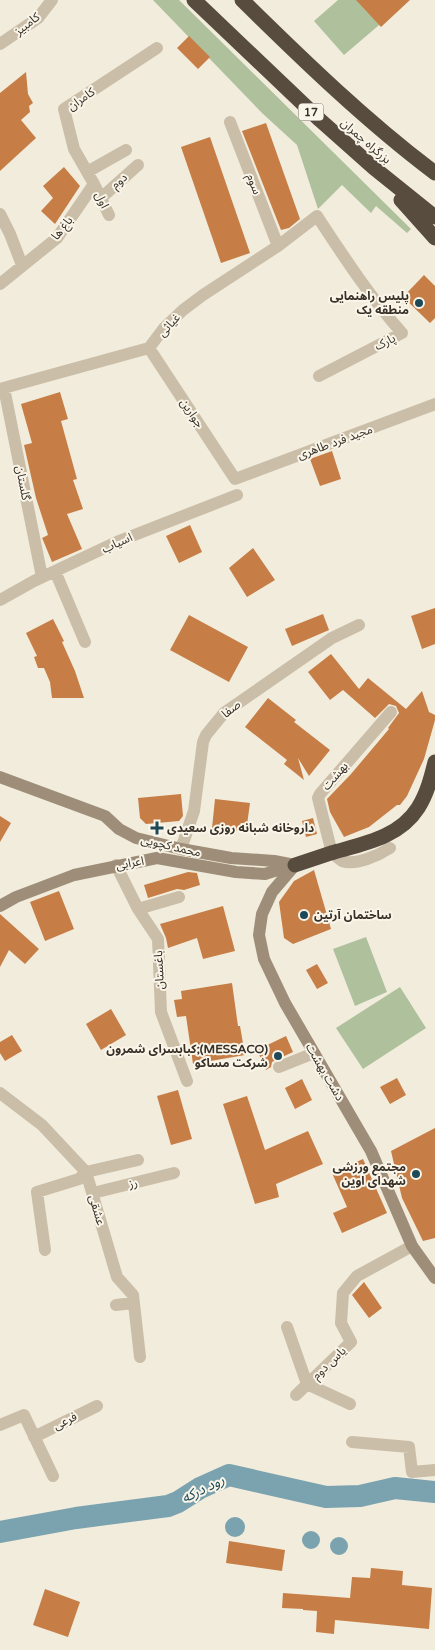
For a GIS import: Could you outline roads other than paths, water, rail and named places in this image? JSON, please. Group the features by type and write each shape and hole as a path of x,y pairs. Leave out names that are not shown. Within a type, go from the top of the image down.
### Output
{"highway":[{"name":"بزرگراه چمران","path":"194,0 320,120 374,168 435,217"},
{"name":"بزرگراه چمران","path":"242,0 343,96 435,173"},
{"path":"374,168 435,238"},
{"path":"295,865 363,845 387,835 406,822 418,809 426,793 435,762"}],"street":[{"name":"کامبیز","path":"0,44 38,18 52,0"},
{"name":"کامران","path":"94,184 74,149 64,109 129,68 156,48"},
{"name":"سوم","path":"230,122 278,246"},
{"path":"87,172 126,150"},
{"name":"دوم","path":"100,198 138,165"},
{"name":"اول","path":"94,184 109,215"},
{"name":"باغ ها","path":"0,284 58,238 94,184"},
{"path":"0,214 22,265"},
{"name":"غیاثی","path":"2,388 149,348 164,328 183,310 278,246 317,216"},
{"name":"پارک","path":"317,216 359,280 402,333 319,376"},
{"name":"جوارین","path":"149,348 235,479"},
{"name":"گلستان","path":"2,388 42,577"},
{"name":"مجید فرد طاهری","path":"235,479 435,404"},
{"name":"اسیاب","path":"0,600 42,577 119,541 237,495"},
{"path":"55,571 85,642"},
{"name":"صفا","path":"181,849 194,811 203,742 220,717 332,638 358,625"},
{"name":"بهشت","path":"332,853 318,798 391,712"},
{"name":"محمد کچویی","path":"0,777 104,816 136,838 231,858 295,865"},
{"path":"332,853 343,861 357,861 374,857 390,848"},
{"name":"اعرابی","path":"0,906 16,897 74,874 157,858 236,872 265,874 295,865"},
{"name":"باغستان","path":"116,865 138,909 158,939 161,1012 187,1081"},
{"name":"دشت بهشت","path":"295,865 272,892 262,914 259,935 264,959 285,1003 371,1151 412,1246 435,1278"},
{"path":"138,909 179,897"},
{"path":"279,1067 314,1053"},
{"name":"عشقی","path":"0,1093 42,1125 86,1172 117,1277 133,1295 140,1357"},
{"path":"45,1250 36,1192 79,1179 86,1172 138,1160"},
{"name":"رز","path":"93,1193 174,1173"},
{"name":"یاس دوم","path":"296,1395 351,1342 341,1323 343,1293 357,1276 412,1246"},
{"path":"116,1304 133,1303"},
{"path":"287,1327 307,1384 350,1404"},
{"name":"فرعی","path":"34,1437 97,1406"},
{"path":"0,1425 24,1415 53,1476"},
{"path":"352,1442 409,1447 412,1472 435,1470"}],"water":[{"path":"235,1517 242,1520 245,1527 242,1534 235,1537 228,1534 225,1527 228,1520"},
{"path":"307,1531 315,1531 320,1536 318,1547 307,1549 302,1544 302,1536"},
{"path":"335,1537 343,1537 348,1542 346,1553 335,1555 330,1550 330,1542"}],"waterway":[{"name":"رود درکه","path":"0,1532 76,1518 168,1506 200,1488 229,1475 326,1497 360,1496 395,1488 435,1492"}],"place":[{"name":"پلیس راهنمایی منطقه یک","path":"419,303"},
{"name":"داروخانه شبانه روزی سعیدی","path":"157,828"},
{"name":"ساختمان آرتین","path":"304,915"},
{"name":"کبابسرای شمرون;(MESSACO) شرکت مساکو","path":"278,1056"},
{"name":"مجتمع ورزشی شهدای اوین","path":"416,1174"}]}
